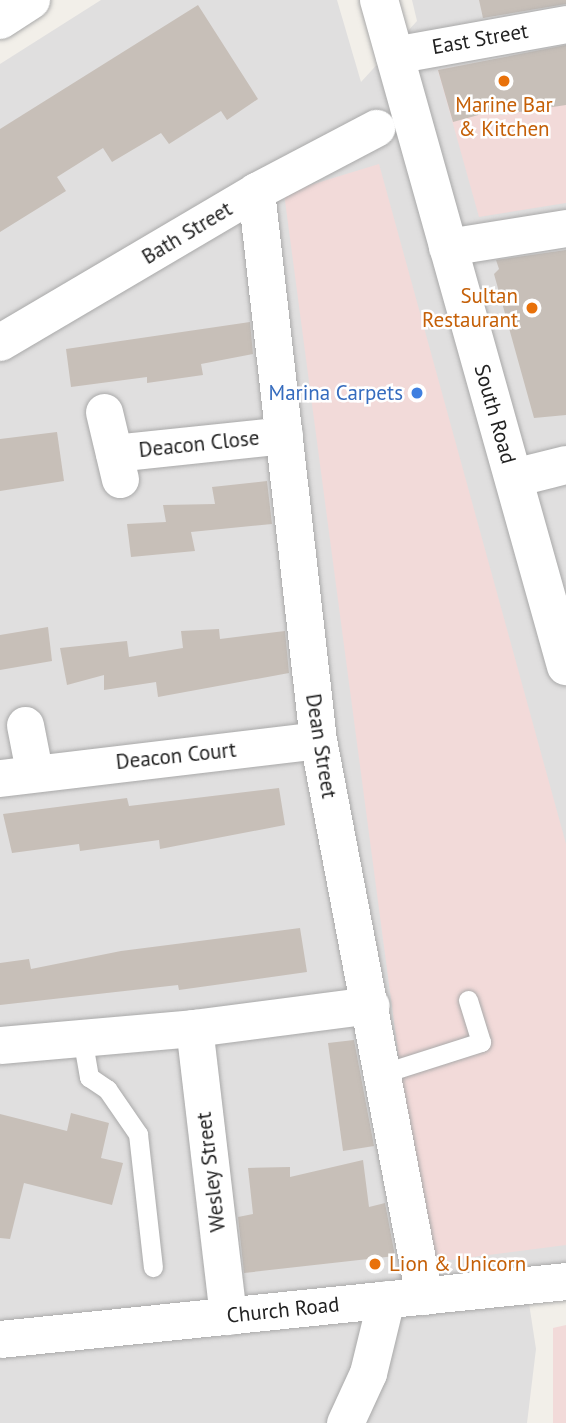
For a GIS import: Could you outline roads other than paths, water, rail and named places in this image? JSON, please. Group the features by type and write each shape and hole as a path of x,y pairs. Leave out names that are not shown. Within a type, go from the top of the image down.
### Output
{"street":[{"path":"0,20 31,0"},
{"name":"South Road","path":"379,0 566,666"},
{"name":"East Street","path":"394,55 566,24"},
{"name":"Bath Street","path":"0,342 256,191 376,128"},
{"name":"Dean Street","path":"256,191 317,740 371,1005 424,1296"},
{"path":"447,247 566,228"},
{"name":"Deacon Close","path":"104,412 117,466 284,435"},
{"path":"514,478 566,466"},
{"name":"Deacon Court","path":"25,724 17,775 317,740"},
{"path":"0,1045 194,1028 371,1005"},
{"name":"Wesley Street","path":"194,1028 228,1316"},
{"name":"Church Road","path":"0,1339 566,1281"},
{"path":"345,1423 368,1373 386,1299"}],"lane":[{"path":"383,1073 481,1042 468,1000"},
{"path":"82,1037 89,1077 107,1089 138,1133 153,1267"}],"place":[{"name":"Marine Bar & Kitchen","path":"504,81"},
{"name":"Sultan Restaurant","path":"532,308"},
{"name":"Marina Carpets","path":"417,393"},
{"name":"Lion & Unicorn","path":"375,1264"}]}
